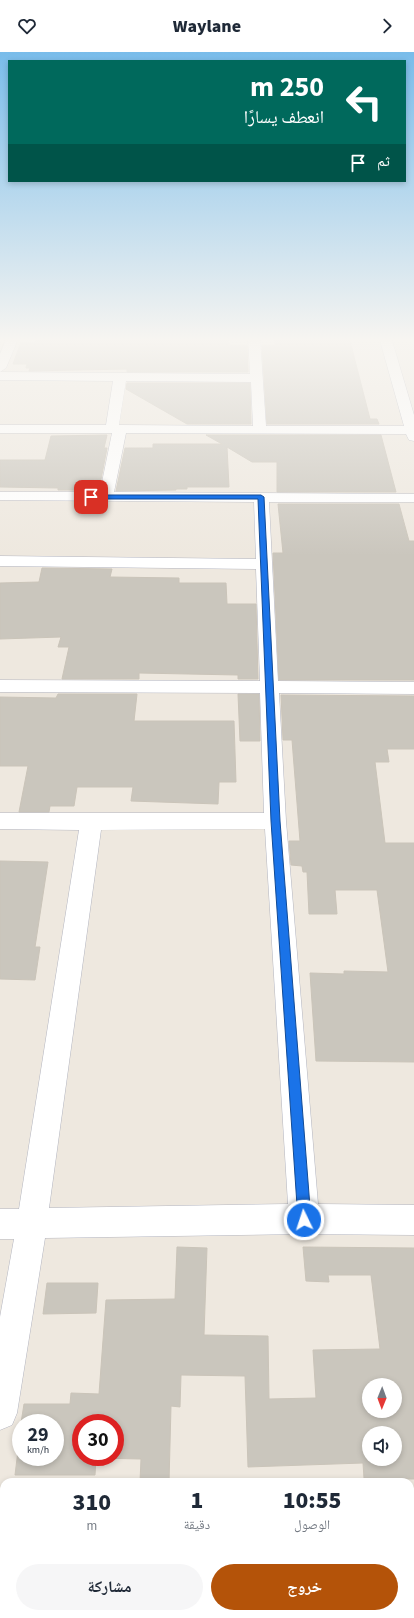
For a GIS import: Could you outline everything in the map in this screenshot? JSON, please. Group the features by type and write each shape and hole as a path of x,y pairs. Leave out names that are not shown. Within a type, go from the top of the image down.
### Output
{"street":[{"path":"106,497 117,410"},
{"path":"259,410 260,430"},
{"path":"0,429 413,432 407,410"},
{"path":"0,496 414,498"},
{"path":"261,497 275,821 304,1220"},
{"path":"0,561 263,564"},
{"path":"0,686 414,688"},
{"path":"0,821 275,821"},
{"path":"0,1413 32,1223 91,822"},
{"path":"0,1224 414,1220"}],"building":[{"path":"163,410 251,410 251,424 187,424"},
{"path":"266,410 368,410 370,419 377,419 379,424 267,424"},
{"path":"107,435 104,448 107,448 99,490 58,490 58,488 0,487 0,460 45,460 51,436"},
{"path":"206,435 381,435 396,492 277,492 277,462 252,462 227,447 229,487 187,487 187,489 176,490 116,491 125,448 153,448 153,444 222,444"},
{"path":"278,504 399,504 409,541 414,541 414,680 279,680 273,553 283,553"},
{"path":"42,568 112,569 110,577 179,578 179,583 226,583 227,604 256,604 258,679 238,679 238,675 139,673 139,679 62,679 69,647 58,647 61,637 0,639 0,583 39,582"},
{"path":"58,694 137,694 134,721 234,721 236,782 219,782 218,804 131,801 133,787 77,787 74,806 50,806 49,812 19,812 28,766 0,766 0,697 56,698"},
{"path":"238,694 259,694 260,741 240,741"},
{"path":"281,695 414,696 414,749 387,749 389,762 375,762 385,843 414,843 414,1062 316,1061 310,973 344,974 344,971 388,972 377,890 335,890 337,914 309,914 307,872 303,872 302,866 291,865 289,841 300,841 292,740 283,740"},
{"path":"0,861 48,862 35,947 40,947 35,980 0,979"},
{"path":"177,1247 207,1248 204,1335 268,1336 269,1399 316,1398 313,1350 380,1349 371,1275 328,1275 329,1282 306,1281 303,1247 414,1248 414,1478 364,1478 363,1466 402,1466 402,1426 362,1426 362,1463 248,1467 245,1376 181,1375 180,1407 171,1406 169,1478 140,1478 141,1459 124,1459 124,1414 72,1414 72,1466 96,1466 95,1475 15,1475 16,1466 64,1466 64,1414 22,1414 24,1404 70,1404 71,1393 99,1394 106,1300 175,1299"},
{"path":"47,1283 98,1283 96,1313 43,1314"}],"route":[{"path":"91,497 261,497 275,821 304,1220"}]}
